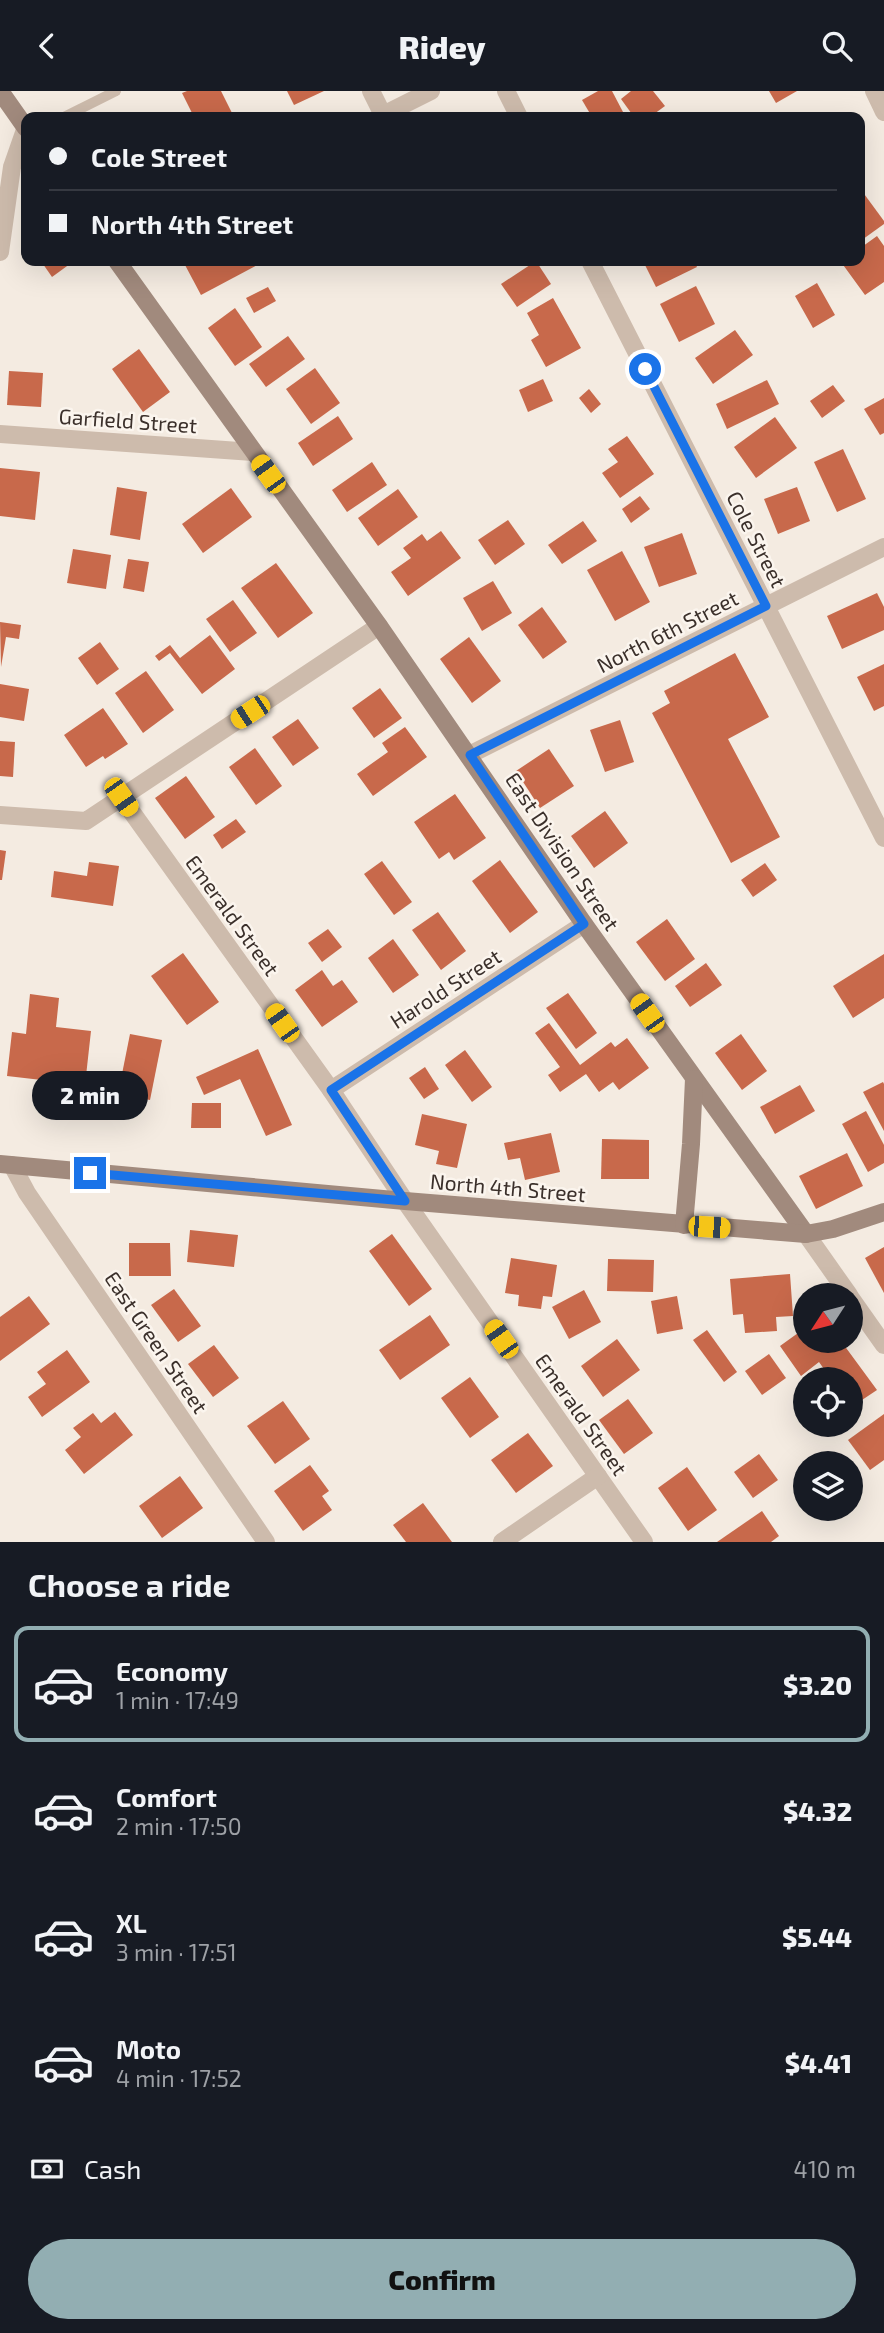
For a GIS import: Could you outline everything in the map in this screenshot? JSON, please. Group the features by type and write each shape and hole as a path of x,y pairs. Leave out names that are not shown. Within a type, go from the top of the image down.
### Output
{"street":[{"path":"1,91 21,120"},
{"path":"371,91 379,112"},
{"path":"389,112 431,91"},
{"path":"506,91 516,112"},
{"path":"874,91 884,111"},
{"path":"0,252 6,167 21,137"},
{"name":"East Division Street","path":"121,266 379,626 584,924 841,1283"},
{"name":"Cole Street","path":"593,266 884,838"},
{"name":"Garfield Street","path":"0,434 253,452"},
{"name":"North 6th Street","path":"470,755 884,547"},
{"path":"0,814 86,821 379,626"},
{"name":"Emerald Street","path":"121,797 331,1090 405,1201 644,1542"},
{"name":"Harold Street","path":"331,1090 584,924"},
{"path":"684,1225 694,1079"},
{"name":"North 4th Street","path":"6,1165 806,1234 833,1229 884,1212"},
{"name":"East Green Street","path":"6,1165 266,1542"},
{"name":"East Division Street","path":"863,1315 884,1345"},
{"path":"502,1542 598,1476"}],"lane":[{"path":"74,112 116,91"}],"building":[{"path":"221,91 232,112 192,112 182,93"},
{"path":"287,91 324,91 294,105"},
{"path":"598,91 612,91 623,112 589,112 582,100"},
{"path":"631,91 653,91 665,106 657,112 630,112 621,99"},
{"path":"769,91 797,91 776,103"},
{"path":"865,195 884,221 884,224 865,238"},
{"path":"877,236 884,246 884,282 865,295 844,266 865,266 865,245"},
{"path":"44,266 67,266 52,277"},
{"path":"186,266 256,266 201,295"},
{"path":"528,266 539,266 551,284 517,307 501,284"},
{"path":"646,266 696,266 697,267 656,287"},
{"path":"817,283 835,315 813,328 795,296"},
{"path":"696,286 715,324 679,342 660,304"},
{"path":"268,287 276,301 254,313 246,298"},
{"path":"553,298 581,348 546,367 531,340 539,335 527,313"},
{"path":"235,308 262,347 235,366 208,328"},
{"path":"735,330 753,355 713,384 695,358"},
{"path":"288,336 305,359 266,387 249,364"},
{"path":"139,349 170,392 143,412 112,369"},
{"path":"315,368 340,403 311,424 286,389"},
{"path":"9,371 43,373 41,407 7,405"},
{"path":"543,379 553,401 528,412 519,390"},
{"path":"767,380 779,404 727,429 716,404"},
{"path":"833,385 845,401 822,418 810,401"},
{"path":"589,389 601,404 591,413 579,398"},
{"path":"884,398 884,433 880,435 864,409"},
{"path":"338,416 353,439 313,466 298,443"},
{"path":"775,417 797,448 756,478 734,447"},
{"path":"627,436 654,474 620,498 602,473 618,462 608,449"},
{"path":"843,449 866,499 837,512 814,462"},
{"path":"372,462 387,485 347,512 332,490"},
{"path":"0,468 40,472 35,520 0,516"},
{"path":"117,487 147,492 140,540 110,535"},
{"path":"797,487 810,521 778,534 764,499"},
{"path":"231,488 252,517 203,553 182,524"},
{"path":"398,489 418,517 378,546 358,518"},
{"path":"640,496 650,509 631,523 622,509"},
{"path":"508,520 525,544 495,565 478,540"},
{"path":"583,521 597,541 562,564 548,545"},
{"path":"441,531 461,558 408,596 391,572 411,558 403,548 422,534 427,541"},
{"path":"682,533 697,574 659,587 644,547"},
{"path":"73,549 111,555 106,589 67,583"},
{"path":"622,551 650,602 615,621 587,570"},
{"path":"128,559 149,562 144,592 123,588"},
{"path":"276,563 313,613 278,638 241,588"},
{"path":"493,581 512,613 482,631 463,598"},
{"path":"877,593 884,607 884,630 842,649 827,616"},
{"path":"233,600 257,633 230,652 206,619"},
{"path":"542,607 567,642 543,659 518,625"},
{"path":"0,622 21,625 19,639 6,637 1,667"},
{"path":"210,635 235,669 202,694 170,653 159,661 155,656 170,645 180,658"},
{"path":"469,637 501,681 472,703 440,659"},
{"path":"100,642 119,669 97,685 78,658"},
{"path":"735,653 769,717 728,739 780,837 731,863 652,713 670,703 664,691"},
{"path":"884,664 884,706 874,711 857,677"},
{"path":"146,671 174,710 143,733 115,693"},
{"path":"0,684 29,689 24,721 0,717"},
{"path":"380,688 402,718 374,738 352,708"},
{"path":"103,708 128,744 105,759 103,756 86,767 64,735"},
{"path":"298,719 319,748 293,766 272,737"},
{"path":"620,720 634,762 605,772 590,730"},
{"path":"405,727 427,757 373,796 357,774 388,752 382,743"},
{"path":"0,741 15,742 13,777 0,776"},
{"path":"255,748 282,786 256,805 229,767"},
{"path":"549,749 574,786 540,808 516,771"},
{"path":"186,776 215,817 185,839 155,798"},
{"path":"455,794 486,838 454,860 449,852 439,859 414,822"},
{"path":"605,811 628,843 594,868 571,836"},
{"path":"236,819 246,832 222,849 213,835"},
{"path":"0,850 6,851 2,880 0,880"},
{"path":"500,860 538,912 510,933 472,881"},
{"path":"382,861 412,902 394,915 364,874"},
{"path":"89,862 119,866 113,906 51,897 54,871 87,876"},
{"path":"765,863 777,880 753,897 741,880"},
{"path":"438,912 466,951 441,970 412,930"},
{"path":"667,919 695,959 665,981 636,942"},
{"path":"328,929 342,947 322,962 308,943"},
{"path":"393,939 419,975 393,993 368,958"},
{"path":"183,953 219,1002 187,1025 151,976"},
{"path":"884,954 884,998 853,1018 833,986"},
{"path":"706,963 722,985 690,1007 675,986"},
{"path":"322,970 333,986 342,980 358,1002 322,1027 295,990"},
{"path":"568,993 597,1033 576,1049 546,1008"},
{"path":"30,994 59,998 56,1027 91,1031 85,1085 7,1076 12,1032 26,1034"},
{"path":"549,1023 580,1065 611,1042 615,1047 627,1038 649,1068 619,1090 613,1082 599,1092 586,1074 560,1092 548,1075 560,1067 535,1033"},
{"path":"130,1034 162,1040 150,1100 118,1094"},
{"path":"741,1034 767,1071 742,1090 715,1053"},
{"path":"258,1049 292,1125 266,1136 240,1079 204,1095 196,1077"},
{"path":"465,1050 492,1087 472,1102 445,1065"},
{"path":"425,1067 439,1089 424,1099 409,1078"},
{"path":"883,1082 884,1084 884,1131 863,1092"},
{"path":"800,1085 815,1111 775,1134 760,1107"},
{"path":"192,1103 221,1103 221,1128 191,1128"},
{"path":"866,1111 884,1145 884,1163 868,1172 842,1124"},
{"path":"422,1114 467,1124 457,1168 436,1164 439,1151 415,1145"},
{"path":"551,1133 560,1172 525,1180 520,1158 508,1160 504,1143"},
{"path":"602,1139 649,1140 649,1179 601,1179"},
{"path":"847,1153 863,1186 816,1209 799,1176"},
{"path":"190,1230 238,1235 234,1267 187,1262"},
{"path":"392,1234 432,1289 409,1306 369,1251"},
{"path":"129,1243 170,1243 171,1276 129,1276"},
{"path":"884,1247 884,1293 865,1258"},
{"path":"511,1258 557,1265 552,1297 543,1296 541,1309 518,1306 519,1295 505,1293"},
{"path":"608,1259 654,1260 653,1292 607,1291"},
{"path":"790,1274 793,1316 776,1317 777,1331 745,1333 743,1314 733,1315 730,1279"},
{"path":"174,1289 201,1326 178,1342 151,1305"},
{"path":"584,1290 601,1322 569,1339 552,1307"},
{"path":"29,1296 50,1324 0,1361 0,1317"},
{"path":"677,1296 683,1329 657,1334 651,1301"},
{"path":"430,1315 450,1345 400,1380 379,1350"},
{"path":"707,1330 737,1372 724,1382 693,1340"},
{"path":"793,1337 793,1353 850,1353 860,1367 823,1367 819,1362 813,1367 795,1367 780,1346"},
{"path":"617,1339 640,1370 603,1397 581,1366"},
{"path":"214,1345 239,1378 213,1397 188,1364"},
{"path":"67,1350 90,1382 42,1417 28,1397 46,1384 37,1372"},
{"path":"769,1354 786,1378 762,1395 745,1371"},
{"path":"863,1371 877,1390 863,1399"},
{"path":"470,1377 499,1417 470,1438 441,1398"},
{"path":"628,1399 653,1433 624,1454 599,1420"},
{"path":"283,1401 310,1439 275,1464 247,1426"},
{"path":"115,1412 133,1435 84,1474 65,1450 81,1437 73,1428 93,1413 101,1423"},
{"path":"884,1414 884,1460 870,1470 863,1460 863,1451 856,1451 848,1440 852,1437 863,1437 863,1429"},
{"path":"528,1433 553,1466 516,1493 491,1460"},
{"path":"759,1454 778,1480 753,1498 734,1472"},
{"path":"310,1465 329,1491 322,1496 332,1510 303,1531 274,1491"},
{"path":"687,1467 717,1510 688,1531 658,1488"},
{"path":"180,1476 203,1508 162,1538 139,1506"},
{"path":"423,1503 452,1542 406,1542 393,1525"},
{"path":"762,1511 779,1536 771,1542 717,1542"}],"route":[{"path":"90,1173 405,1201 331,1090 584,924 470,755 766,606 645,369"}]}
